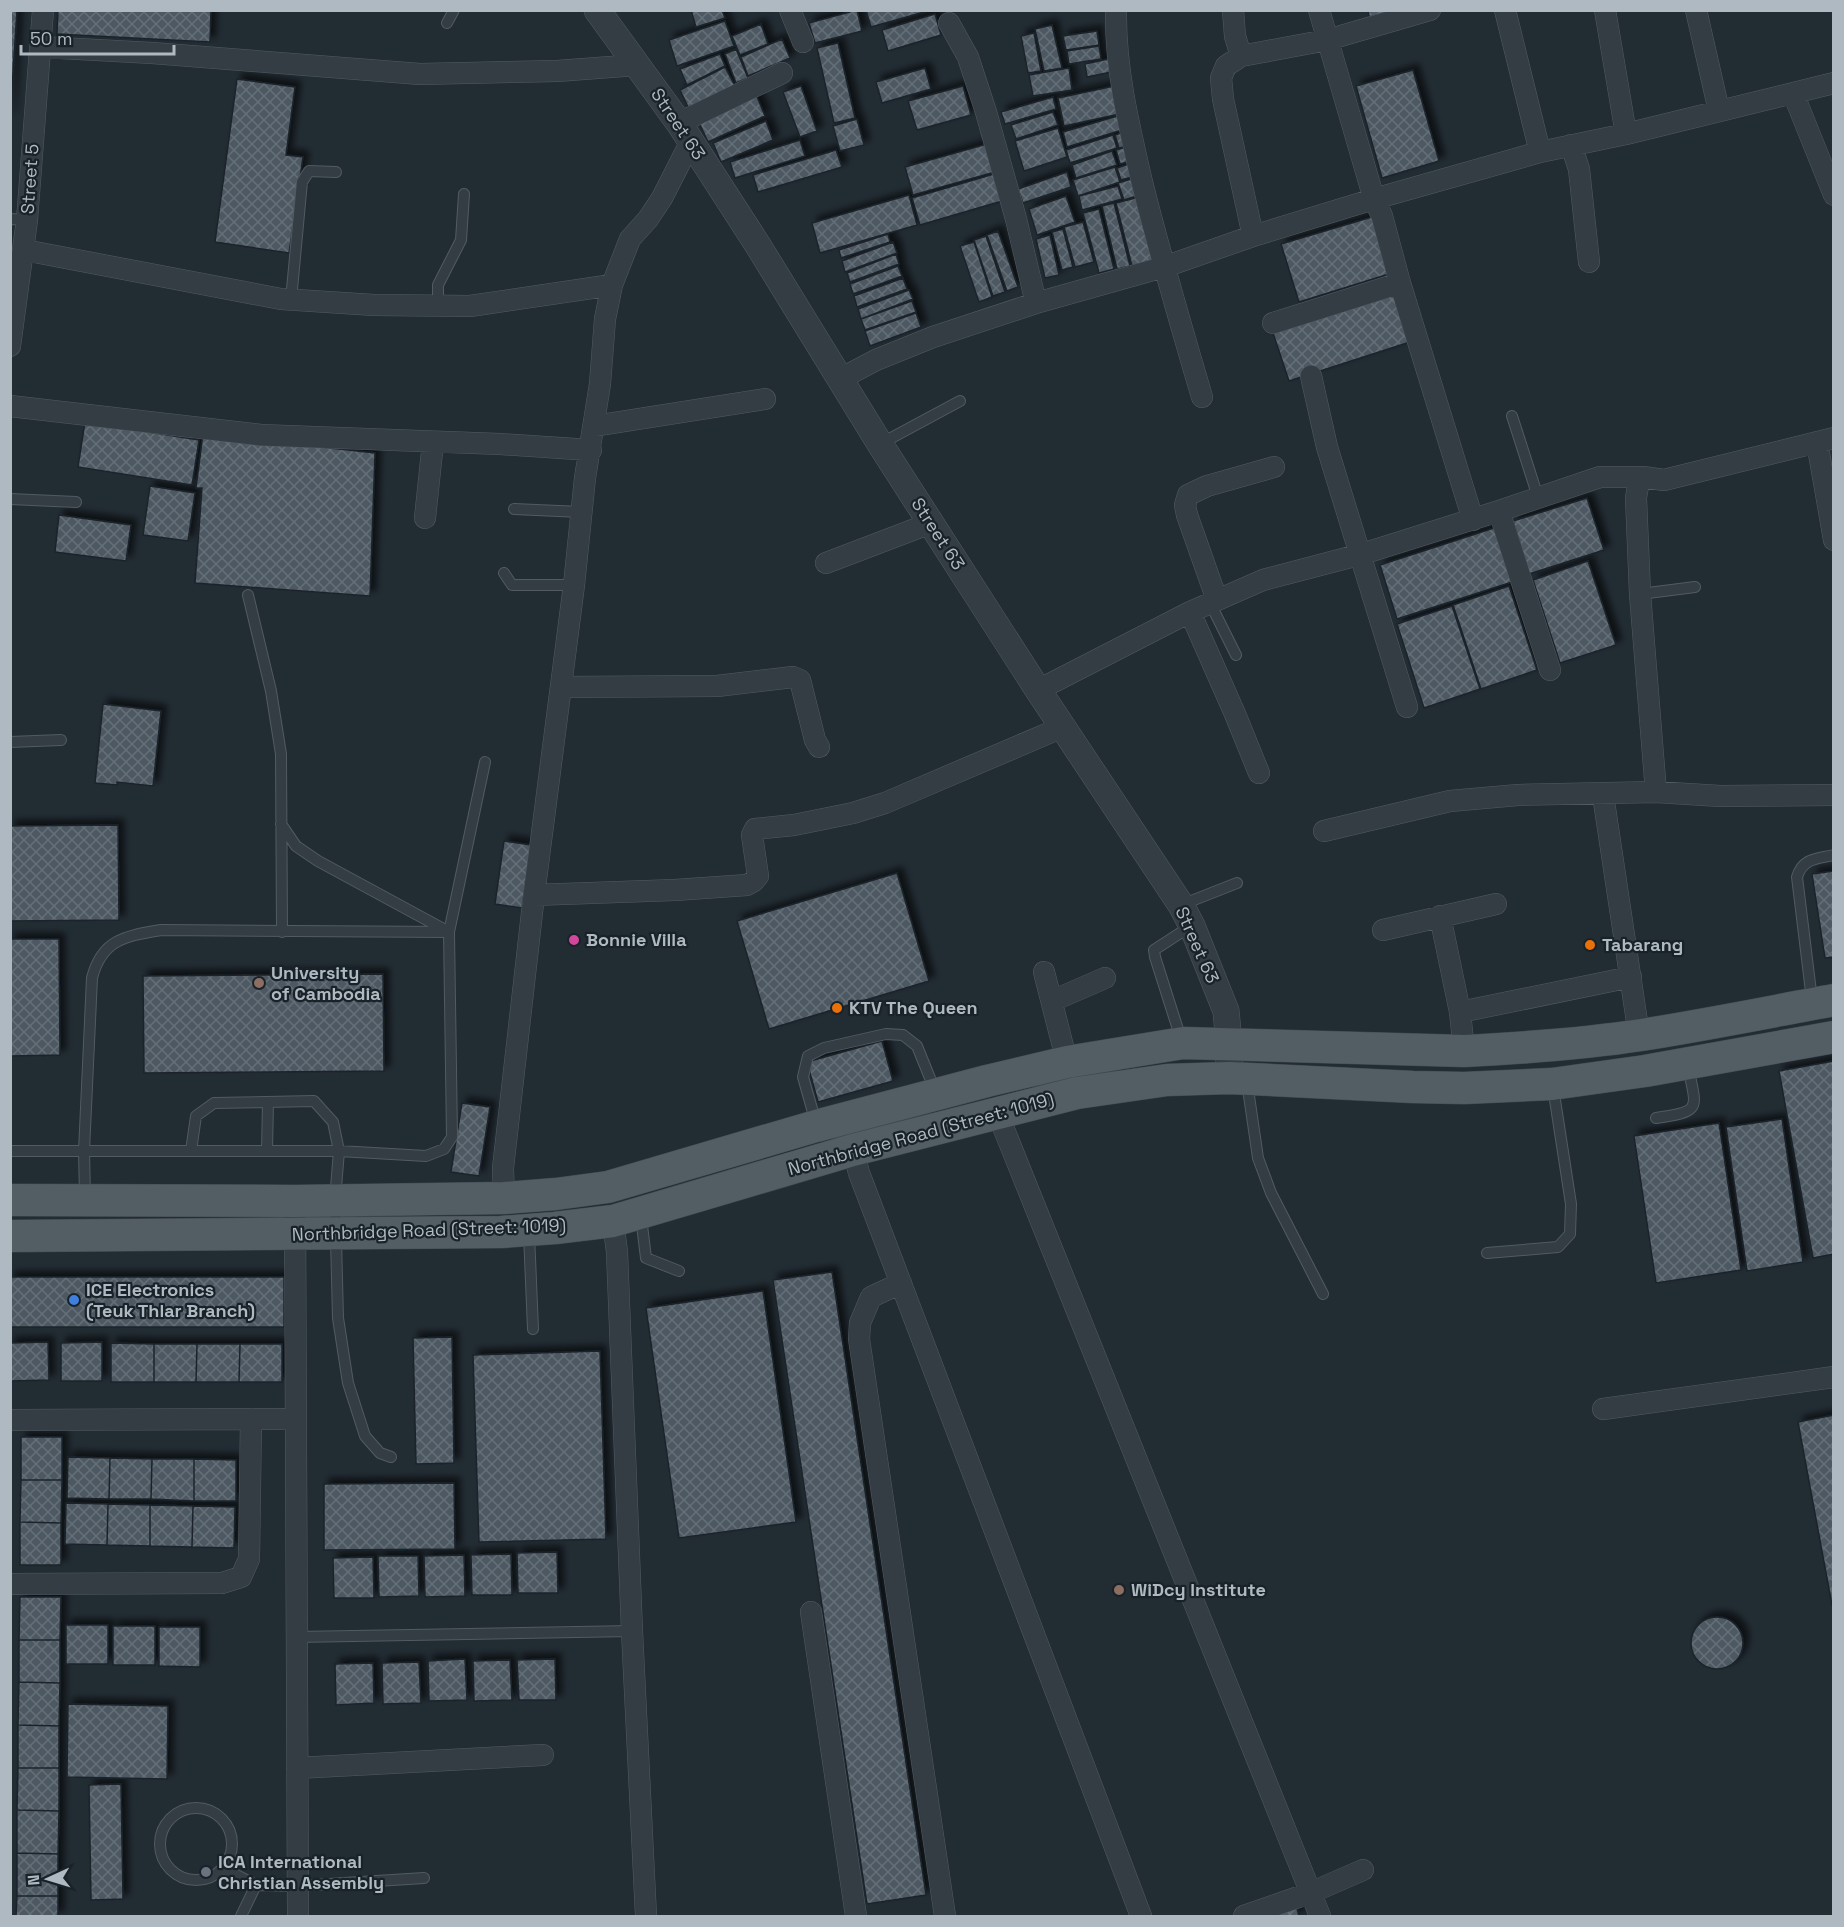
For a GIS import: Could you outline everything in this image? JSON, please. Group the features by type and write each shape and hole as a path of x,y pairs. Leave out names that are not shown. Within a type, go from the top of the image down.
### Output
{"main road":[{"name":"Northbridge Road (Street: 1019)","path":"10,1200 295,1201 504,1198 556,1194 608,1187 816,1126 1067,1062 1183,1043 1464,1051 1551,1046 1639,1035 1823,1002"},
{"name":"Northbridge Road (Street: 1019)","path":"10,1236 529,1231 627,1217 853,1150 1077,1093 1167,1080 1237,1079 1464,1088 1552,1084 1833,1037"}],"street":[{"name":"Street 5","path":"10,346 24,250 19,220 44,10"},
{"name":"Street 63","path":"597,10 685,133 759,247 880,444 1186,916 1226,1011 1229,1043 1237,1079"},
{"path":"790,10 802,42"},
{"path":"1116,10 1117,52 1129,125 1164,267 1203,398"},
{"path":"1233,10 1235,36 1241,56"},
{"path":"1319,10 1374,199 1382,216 1400,283 1473,520"},
{"path":"1253,236 1223,99 1221,78 1226,66 1241,56 1327,40 1430,10"},
{"path":"1505,10 1540,152"},
{"path":"1605,10 1626,134"},
{"path":"1696,10 1719,111"},
{"path":"950,23 968,57 986,112 1016,219 1036,303"},
{"path":"41,47 152,53 420,74 557,71 637,65"},
{"path":"504,1198 503,1168 534,895 574,585 581,512 594,426 604,319 612,285 630,239 648,219 662,198 685,133 782,73"},
{"path":"840,379 876,360 933,337 1036,303 1164,267 1253,236 1374,199 1540,152 1626,134 1833,83"},
{"path":"1792,93 1833,195"},
{"path":"1571,145 1579,170 1589,262"},
{"path":"24,250 291,300 374,305 470,306 612,285"},
{"path":"1273,323 1400,283"},
{"path":"1311,376 1327,447 1407,707"},
{"path":"594,426 765,399"},
{"path":"10,406 261,435 591,450"},
{"path":"1038,690 1190,612 1263,580 1362,555 1499,512 1600,477 1643,477 1664,480 1825,440 1833,540"},
{"path":"425,518 433,442"},
{"path":"1214,601 1187,515 1185,505 1188,495 1207,486 1274,467"},
{"path":"1643,477 1638,486 1636,498 1640,594 1656,792"},
{"path":"1499,512 1550,670"},
{"path":"826,563 932,523"},
{"path":"1190,612 1236,714 1259,773"},
{"path":"561,687 717,686 793,677 800,680 815,740 819,747"},
{"path":"534,895 747,885 758,876 752,835 754,829 794,825 853,813 885,803 1063,727"},
{"path":"1324,831 1450,801 1518,795 1603,795 1656,792 1720,796 1833,795"},
{"path":"1603,795 1639,1035"},
{"path":"1383,930 1496,904"},
{"path":"1440,916 1460,1012 1464,1051"},
{"path":"1044,972 1067,1062"},
{"path":"1460,1012 1631,977"},
{"path":"1052,1002 1105,978"},
{"path":"997,1112 1320,1917"},
{"path":"853,1150 1141,1917"},
{"path":"295,1201 289,1419 296,1637 298,1917"},
{"path":"627,1217 617,1252 646,1917"},
{"path":"901,1282 871,1297 860,1323 859,1339 945,1917"},
{"path":"1603,1409 1833,1377"},
{"path":"10,1584 222,1583 241,1577 249,1559 251,1419"},
{"path":"10,1420 289,1419"},
{"path":"811,1611 856,1917"},
{"path":"297,1768 543,1755"},
{"path":"1244,1917 1364,1870"}],"lane":[{"path":"447,23 454,10"},
{"path":"291,300 302,182 309,171 336,172"},
{"path":"438,305 438,285 461,240 464,194"},
{"path":"880,444 960,401"},
{"path":"1512,416 1538,497"},
{"path":"10,499 76,502"},
{"path":"514,509 581,512"},
{"path":"504,573 512,585 574,585"},
{"path":"1640,594 1695,587"},
{"path":"248,595 271,691 281,754 282,932"},
{"path":"1214,601 1236,655"},
{"path":"10,742 61,740"},
{"path":"10,1151 339,1151 426,1156 444,1149 452,1137 449,932 485,762"},
{"path":"282,824 296,846 318,861 449,932"},
{"path":"1823,1002 1797,877 1801,867 1810,861 1833,855"},
{"path":"1183,1043 1154,950 1186,916 1237,883"},
{"path":"85,1201 84,1151 92,978 96,964 109,945 135,934 161,930 449,932"},
{"path":"816,1126 803,1077 808,1056 824,1048 886,1034 903,1035 917,1046 936,1094"},
{"path":"1656,1118 1686,1114 1692,1108 1695,1099 1687,1063"},
{"path":"1237,1079 1258,1158 1271,1193 1323,1294"},
{"path":"1487,1253 1558,1247 1570,1234 1570,1204 1552,1084"},
{"path":"191,1151 196,1116 213,1103 314,1101 333,1122 339,1151 335,1200 338,1318 348,1383 365,1436 380,1453 391,1457"},
{"path":"267,1151 268,1102"},
{"path":"627,1217 646,1258 679,1271"},
{"path":"529,1231 533,1329"},
{"path":"296,1637 632,1631"},
{"path":"190,1808 214,1813 224,1821 230,1832 232,1845 230,1857 223,1868 214,1876 202,1880 189,1880 177,1876 163,1860 160,1839 168,1820 178,1812 190,1808"},
{"path":"223,1868 256,1885 297,1887 424,1878"},
{"path":"241,1917 256,1885"}],"building":[{"path":"10,10 17,10 10,119"},
{"path":"58,10 211,10 210,42 57,34"},
{"path":"691,10 722,10 725,18 696,27"},
{"path":"857,10 862,31 815,43 809,23"},
{"path":"866,10 931,10 871,27"},
{"path":"1368,10 1399,10 1369,17"},
{"path":"935,14 941,35 888,51 882,30"},
{"path":"725,21 734,46 677,66 669,40"},
{"path":"761,24 768,44 740,55 732,36"},
{"path":"1052,25 1062,68 1044,71 1035,29"},
{"path":"1097,31 1099,45 1066,50 1063,36"},
{"path":"1034,33 1041,71 1028,73 1021,36"},
{"path":"782,39 790,58 748,76 741,57"},
{"path":"838,43 855,118 834,123 817,48"},
{"path":"1099,46 1101,59 1069,64 1067,51"},
{"path":"736,49 748,78 736,83 725,54"},
{"path":"720,54 725,66 687,85 680,69"},
{"path":"1113,58 1116,71 1087,77 1085,64"},
{"path":"725,67 735,86 689,109 680,90"},
{"path":"925,68 931,89 882,103 876,82"},
{"path":"1069,68 1072,90 1033,96 1029,75"},
{"path":"1413,70 1439,161 1382,178 1356,86"},
{"path":"237,79 295,87 286,155 303,157 289,253 215,242"},
{"path":"1119,85 1124,113 1064,126 1058,98"},
{"path":"801,86 817,131 800,137 783,92"},
{"path":"963,86 971,115 917,130 908,101"},
{"path":"755,92 765,116 708,142 697,118"},
{"path":"1053,97 1056,109 1005,124 1001,112"},
{"path":"1053,112 1058,125 1016,139 1011,125"},
{"path":"1121,115 1125,129 1067,147 1063,132"},
{"path":"857,119 864,145 840,151 833,126"},
{"path":"766,121 773,140 721,162 713,143"},
{"path":"1058,128 1067,157 1024,171 1015,141"},
{"path":"1127,131 1131,145 1119,148 1115,135"},
{"path":"1113,135 1117,148 1070,163 1066,150"},
{"path":"800,140 805,156 735,178 730,162"},
{"path":"987,144 995,172 913,195 905,167"},
{"path":"1130,146 1135,160 1120,164 1116,150"},
{"path":"836,150 842,167 758,192 753,175"},
{"path":"1112,151 1117,165 1076,178 1072,165"},
{"path":"1135,162 1139,175 1121,180 1117,168"},
{"path":"1115,167 1120,182 1078,196 1073,180"},
{"path":"1067,172 1071,187 1023,203 1018,189"},
{"path":"994,174 1002,201 920,225 912,198"},
{"path":"1138,177 1143,194 1124,200 1118,183"},
{"path":"1118,186 1122,199 1082,210 1079,196"},
{"path":"909,195 917,225 820,253 812,223"},
{"path":"1066,196 1075,222 1037,235 1029,209"},
{"path":"1143,196 1159,259 1132,266 1116,203"},
{"path":"1114,203 1130,266 1117,269 1102,206"},
{"path":"1099,209 1114,269 1099,273 1083,213"},
{"path":"1372,217 1389,274 1299,302 1281,244"},
{"path":"1083,222 1094,262 1075,267 1064,227"},
{"path":"1063,229 1073,267 1062,270 1052,232"},
{"path":"998,231 1018,287 1007,291 987,235"},
{"path":"888,234 890,242 841,258 839,250"},
{"path":"1050,235 1059,275 1045,278 1036,239"},
{"path":"986,236 1005,292 993,296 974,240"},
{"path":"893,242 897,253 845,272 842,261"},
{"path":"974,242 992,297 979,302 960,246"},
{"path":"896,254 899,264 850,282 847,273"},
{"path":"898,266 902,276 853,294 850,284"},
{"path":"903,278 907,289 857,307 854,296"},
{"path":"909,290 913,299 861,319 858,309"},
{"path":"1395,293 1410,342 1289,381 1273,333"},
{"path":"912,301 916,312 865,330 861,319"},
{"path":"916,313 921,327 870,346 865,331"},
{"path":"85,422 199,440 192,485 78,467"},
{"path":"203,434 375,453 370,596 195,583 202,488 196,488"},
{"path":"150,486 195,493 188,541 143,535"},
{"path":"1587,498 1604,550 1529,574 1513,521"},
{"path":"59,515 131,525 126,561 55,552"},
{"path":"1494,528 1512,582 1397,619 1380,565"},
{"path":"1588,561 1616,645 1560,663 1533,580"},
{"path":"1509,586 1537,670 1481,689 1453,605"},
{"path":"1452,606 1480,689 1424,708 1397,624"},
{"path":"103,704 161,711 153,786 117,782 117,785 95,783"},
{"path":"118,825 119,920 10,921 10,826"},
{"path":"504,841 531,845 522,908 495,904"},
{"path":"1834,871 1834,957 1825,958 1812,874"},
{"path":"897,873 929,981 769,1029 737,921"},
{"path":"10,939 59,939 60,1055 10,1056"},
{"path":"383,974 384,1071 144,1073 143,976"},
{"path":"882,1041 893,1081 818,1102 807,1062"},
{"path":"1834,1061 1834,1254 1813,1258 1779,1071"},
{"path":"462,1103 490,1107 479,1176 451,1172"},
{"path":"1782,1119 1803,1262 1747,1271 1726,1127"},
{"path":"1719,1123 1741,1270 1656,1283 1634,1136"},
{"path":"832,1272 926,1895 867,1904 773,1280"},
{"path":"10,1277 284,1277 284,1327 10,1327"},
{"path":"763,1291 796,1522 679,1538 646,1308"},
{"path":"452,1337 454,1463 416,1464 413,1338"},
{"path":"48,1342 49,1380 10,1381 10,1343"},
{"path":"102,1342 102,1381 61,1381 61,1343"},
{"path":"111,1343 154,1344 154,1382 111,1382"},
{"path":"154,1344 197,1344 196,1382 154,1382"},
{"path":"197,1344 240,1344 239,1382 196,1382"},
{"path":"240,1344 282,1344 282,1382 239,1382"},
{"path":"600,1351 606,1539 479,1542 473,1355"},
{"path":"1834,1415 1834,1605 1832,1605 1798,1422"},
{"path":"21,1437 62,1437 62,1480 21,1480"},
{"path":"68,1457 110,1458 109,1499 67,1498"},
{"path":"110,1458 152,1459 151,1499 109,1499"},
{"path":"152,1459 194,1459 194,1501 151,1499"},
{"path":"194,1459 236,1460 236,1501 194,1501"},
{"path":"21,1480 62,1480 61,1523 20,1522"},
{"path":"454,1483 455,1549 324,1550 324,1484"},
{"path":"66,1503 108,1504 107,1545 65,1544"},
{"path":"108,1504 150,1505 150,1546 107,1545"},
{"path":"150,1505 193,1506 192,1547 150,1546"},
{"path":"193,1506 235,1507 234,1548 192,1547"},
{"path":"20,1522 61,1523 61,1565 20,1565"},
{"path":"557,1552 558,1593 518,1593 517,1553"},
{"path":"511,1554 512,1595 472,1595 471,1555"},
{"path":"464,1555 465,1596 425,1597 424,1556"},
{"path":"378,1556 418,1556 419,1596 379,1597"},
{"path":"373,1557 374,1598 334,1598 333,1558"},
{"path":"20,1597 61,1597 60,1640 19,1640"},
{"path":"1717,1617 1727,1619 1735,1625 1741,1633 1743,1643 1741,1653 1735,1661 1727,1667 1717,1669 1707,1667 1699,1661 1693,1653 1691,1643 1693,1633 1699,1625 1707,1619"},
{"path":"66,1625 108,1625 108,1664 66,1664"},
{"path":"113,1626 155,1626 155,1665 113,1665"},
{"path":"159,1627 200,1627 200,1667 159,1666"},
{"path":"19,1640 60,1640 60,1683 19,1682"},
{"path":"465,1659 467,1700 429,1701 428,1661"},
{"path":"555,1659 556,1700 519,1700 517,1660"},
{"path":"510,1660 512,1700 474,1701 473,1661"},
{"path":"419,1662 421,1703 383,1704 382,1663"},
{"path":"373,1663 374,1703 336,1705 335,1664"},
{"path":"19,1682 60,1683 59,1726 18,1725"},
{"path":"68,1704 168,1706 167,1779 67,1777"},
{"path":"18,1725 59,1726 59,1768 18,1768"},
{"path":"18,1768 59,1768 59,1811 17,1810"},
{"path":"121,1784 123,1899 91,1900 89,1785"},
{"path":"17,1810 59,1811 58,1854 17,1853"},
{"path":"17,1853 58,1854 58,1896 17,1896"},
{"path":"17,1896 58,1896 58,1916 16,1916"},
{"path":"1296,1905 1299,1916 1265,1916"}],"place":[{"name":"Bonnie Villa","path":"574,940"},
{"name":"Tabarang","path":"1590,945"},
{"name":"University of Cambodia","path":"259,983"},
{"name":"KTV The Queen","path":"837,1008"},
{"name":"ICE Electronics (Teuk Thlar Branch)","path":"74,1300"},
{"name":"WiDcy Institute","path":"1119,1590"},
{"name":"ICA International Christian Assembly","path":"206,1872"}]}
